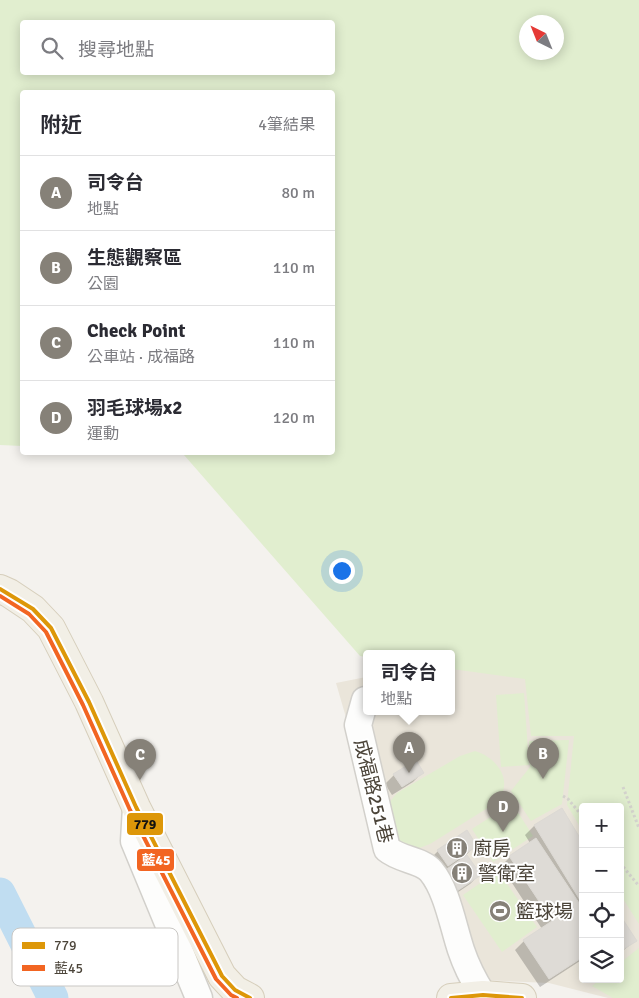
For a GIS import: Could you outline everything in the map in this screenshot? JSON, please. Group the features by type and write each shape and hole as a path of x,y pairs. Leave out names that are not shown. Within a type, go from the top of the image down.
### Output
{"main road":[{"path":"0,590 9,592 33,609 51,628 89,702 136,807 222,976 235,990 250,998"},
{"path":"451,998 483,995 522,998"}],"street":[{"name":"成福路251巷","path":"363,707 358,725 387,849 395,856 421,864 430,869 437,879 448,907 461,952 483,995"},
{"path":"136,807 134,841 170,928"},
{"path":"178,947 199,998"}],"path":[{"path":"623,787 639,828"},
{"path":"563,796 568,798 579,811"},
{"path":"624,867 639,886"}],"shaded area":[{"path":"455,659 639,701 639,989 630,998 608,998 549,983 483,980 436,864 385,852 336,683 363,678 363,715 455,715"}],"green space":[{"path":"0,0 639,0 639,924 624,900 624,803 579,803 579,825 567,805 574,736 531,736 525,679 455,669 455,650 363,650 363,656 360,656 184,455 335,455 335,90 20,90 20,446 0,445"},
{"path":"524,693 529,765 501,767 496,695"},
{"path":"569,740 562,804 531,821 511,791 530,767 529,741"},
{"path":"475,751 491,760 502,773 504,789 500,797 494,804 430,844 414,850 397,843 388,804 397,793 460,756"},
{"path":"512,803 533,836 493,862 472,829"},
{"name":"籃球場","path":"498,871 537,927 502,952 463,895"},
{"path":"639,948 639,998 613,998 592,986 596,983 624,983 624,960"}],"building":[{"path":"416,760 424,773 402,787 393,774"},
{"path":"562,808 579,836 579,898 534,825"},
{"name":"廚房","path":"467,830 477,846 448,866 437,850"},
{"path":"536,838 579,903 579,960 549,979 523,940 552,921 509,856"},
{"name":"警衛室","path":"467,855 481,875 457,891 444,871"},
{"path":"624,921 637,941 624,949"}],"waterway":[{"path":"0,893 18,928"},
{"path":"47,986 53,998"}],"transit line":[{"name":"779","path":"0,589 33,609 51,628 89,702 136,807 222,976 235,990 250,998"},
{"name":"藍45","path":"0,596 29,614 46,632 83,705 130,810 216,979 231,995 237,998"},
{"name":"779","path":"451,998 483,995 522,998"}],"place":[{"name":"司令台","path":"409,773"},
{"name":"生態觀察區","path":"543,779"},
{"name":"Check Point","path":"140,780"},
{"name":"羽毛球場x2","path":"503,832"},
{"name":"廚房","path":"457,848"},
{"name":"警衛室","path":"462,873"},
{"name":"籃球場","path":"500,911"}]}
